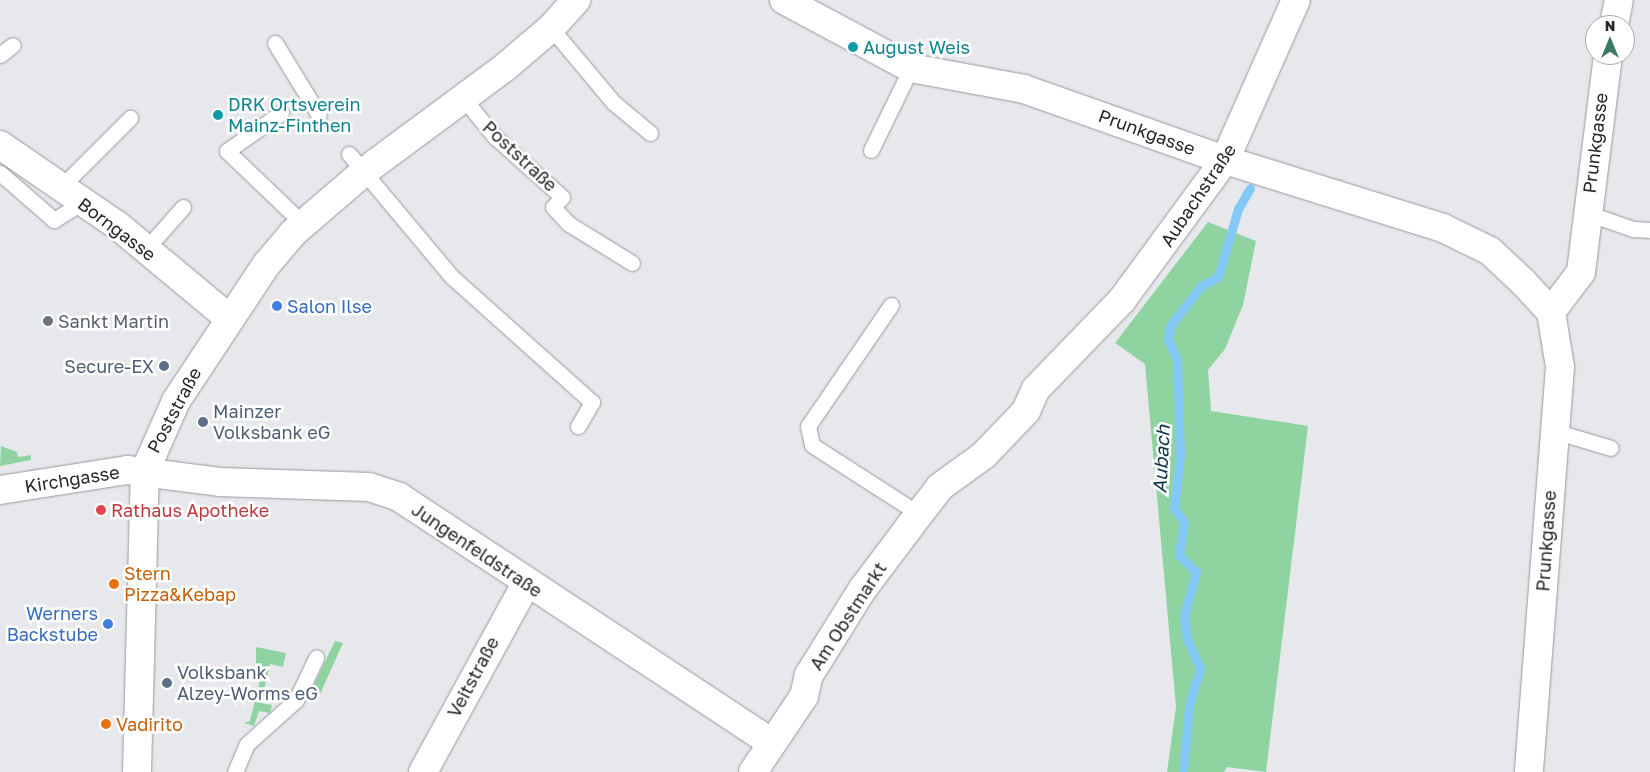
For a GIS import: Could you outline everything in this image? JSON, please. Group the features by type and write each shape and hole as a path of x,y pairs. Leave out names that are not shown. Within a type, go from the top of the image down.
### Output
{"street":[{"name":"Poststraße","path":"137,772 144,471 176,401 266,265 357,162 464,99 552,28 576,0"},
{"name":"Prunkgasse","path":"784,0 911,68 1024,89 1225,160 1467,237 1490,251 1551,312 1560,367 1529,772"},
{"name":"Aubachstraße","path":"1122,300 1225,160 1296,0"},
{"path":"1616,15 1619,0"},
{"name":"Prunkgasse","path":"1551,312 1581,272 1607,65"},
{"name":"Borngasse","path":"0,144 146,249 230,320"},
{"name":"Am Obstmarkt","path":"753,772 771,742 799,704 809,675 862,590 919,514 940,488 984,455 1026,411 1036,390 1122,300"},
{"name":"Kirchgasse","path":"0,490 106,471 144,471"},
{"name":"Jungenfeldstraße","path":"144,471 219,482 369,486 399,497 526,584 771,742"},
{"name":"Veitstraße","path":"423,772 526,584"}],"lane":[{"path":"552,28 614,103 650,133"},
{"path":"275,43 319,114"},
{"path":"0,55 13,44"},
{"path":"871,150 911,68"},
{"name":"Poststraße","path":"464,99 496,137 562,197 553,207 569,224 632,263"},
{"path":"281,113 227,151 303,224"},
{"path":"0,173 54,220 130,118"},
{"path":"357,162 452,276 592,402 578,426"},
{"path":"146,249 183,207"},
{"path":"1587,213 1632,229 1650,230"},
{"path":"891,304 808,426 812,446 919,514"},
{"path":"1554,432 1611,448"},
{"path":"235,772 247,744 296,700 316,658"}],"green space":[{"path":"1208,222 1256,241 1243,305 1225,349 1208,370 1211,411 1308,426 1266,772 1227,767 1224,772 1167,772 1176,707 1145,364 1115,343"},
{"path":"1,446 17,452 18,457 31,455 31,460 0,466"},
{"path":"335,641 343,643 320,694 312,689"},
{"path":"256,647 286,653 283,667 270,664 261,703 272,705 270,713 259,711 254,726 244,723 250,721 262,672 256,670"}],"waterway":[{"name":"Aubach","path":"1183,772 1189,705 1200,668 1186,636 1184,615 1196,572 1179,555 1184,522 1174,508 1180,455 1177,360 1168,339 1170,326 1201,286 1218,277 1238,209 1250,188"}],"place":[{"name":"August Weis","path":"853,47"},
{"name":"DRK Ortsverein Mainz-Finthen","path":"218,115"},
{"name":"Salon Ilse","path":"277,306"},
{"name":"Sankt Martin","path":"48,321"},
{"name":"Secure-EX","path":"164,366"},
{"name":"Mainzer Volksbank eG","path":"203,422"},
{"name":"Rathaus Apotheke","path":"101,510"},
{"name":"Stern Pizza&Kebap","path":"114,584"},
{"name":"Werners Backstube","path":"108,624"},
{"name":"Volksbank Alzey-Worms eG","path":"167,683"},
{"name":"Vadirito","path":"106,724"}]}
